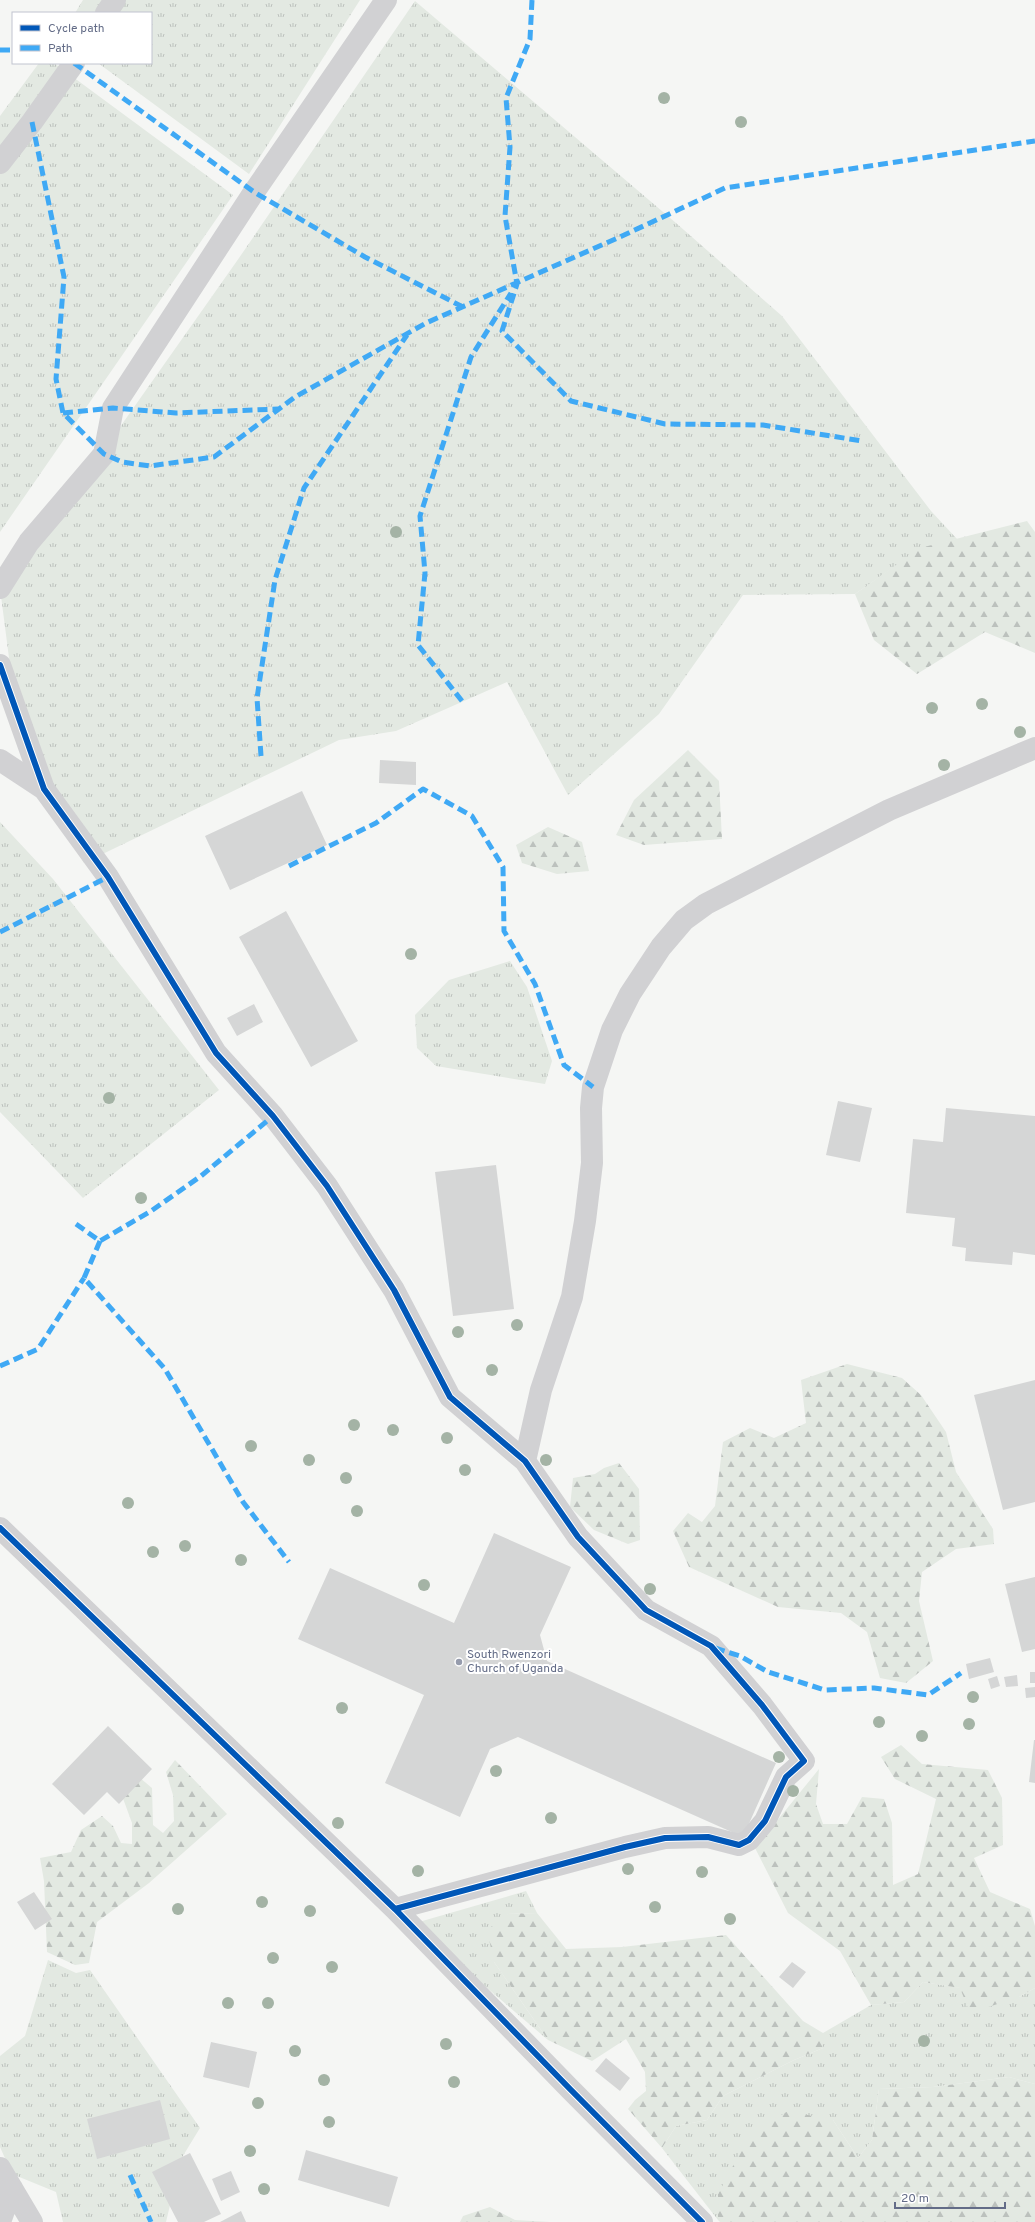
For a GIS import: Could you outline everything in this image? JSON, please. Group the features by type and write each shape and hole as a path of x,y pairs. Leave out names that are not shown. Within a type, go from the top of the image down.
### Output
{"street":[{"path":"107,12 115,0"},
{"path":"0,588 29,542 104,454 113,408 254,192 386,0"},
{"path":"0,163 32,122 73,64"},
{"path":"0,665 44,789 108,877 216,1053 273,1116 328,1186 394,1290 450,1397 525,1461 578,1537 646,1610 711,1646 762,1705 804,1762 786,1777 765,1821 749,1840 739,1845 708,1837 665,1838 625,1847 395,1909"},
{"path":"525,1461 541,1390 572,1297 585,1221 592,1163 591,1108 593,1087 612,1030 630,994 661,947 684,920 706,904 889,810 1035,748"},
{"path":"0,760 44,789"},
{"path":"0,1528 395,1909 702,2222"},
{"path":"0,2168 32,2222"},
{"path":"0,2222 12,2188"}],"green space":[{"path":"83,0 360,0 249,174 99,64 152,64 152,12 76,12"},
{"path":"415,1 676,223 782,316 931,511 957,539 920,549 855,594 743,595 659,714 568,795 507,682 396,731 339,740 84,863 49,806 12,681 1,596 239,258"},
{"path":"38,64 55,64 233,195 0,532 0,116"},
{"path":"1027,521 1035,532 1035,653 985,632 917,674 874,640 855,594 920,548"},
{"path":"688,750 719,781 722,839 644,845 616,835 634,800"},
{"path":"0,822 53,879 219,1090 83,1198 0,1112"},
{"path":"548,827 582,842 589,871 557,874 522,863 516,845"},
{"path":"510,961 527,987 552,1061 545,1084 436,1066 417,1048 415,1015 449,980"},
{"path":"847,1364 902,1378 921,1395 946,1432 956,1472 993,1529 994,1544 956,1549 922,1572 919,1601 933,1661 906,1683 880,1678 867,1632 841,1613 778,1607 689,1567 673,1531 688,1513 702,1522 715,1506 723,1442 750,1428 774,1438 806,1423 801,1380"},
{"path":"619,1463 639,1489 640,1540 628,1544 594,1530 570,1507 573,1478 595,1474 604,1468"},
{"path":"901,1745 922,1764 988,1770 1002,1798 1003,1845 974,1858 990,1892 1030,1909 1035,1926 1035,1988 1019,1997 970,2013 960,1988 923,1982 904,2002 871,2005 840,1951 788,1913 755,1848 819,1769 816,1804 823,1824 847,1824 862,1797 884,1799 892,1823 893,1885 918,1874 936,1799 895,1779 881,1757"},
{"path":"175,1760 227,1814 149,1883 97,1922 89,1963 75,1965 47,1952 44,1881 40,1858 71,1852 81,1830 102,1816 113,1826 121,1843 132,1844 132,1823 121,1793 133,1772 152,1788 153,1825 163,1833 174,1821 173,1795 166,1772"},
{"path":"526,1891 537,1913 508,1914 494,1962 548,2040 412,1924"},
{"path":"537,1913 566,1949 622,1947 726,1935 803,2021 823,2033 823,2048 794,2060 723,2096 707,2120 676,2126 662,2148 628,2109 635,2100 646,2091 645,2072 626,2039 592,2061 548,2040 494,1962 487,1930 508,1914"},
{"path":"48,1960 76,1973 90,1970 200,2128 181,2159 166,2222 63,2222 56,2192 12,2174 0,2147 0,2056 25,2036"},
{"path":"923,1982 1019,1997 1035,1988 1035,2084 1009,2077 933,2087 879,2089 872,2140 858,2158 833,2120 718,2194 718,2220 662,2148 676,2126 707,2120 723,2096 794,2060 823,2048 823,2033 871,2005 904,2002"},
{"path":"1009,2077 1035,2084 1035,2222 720,2222 718,2220 718,2194 750,2134 788,2111 833,2120 858,2158 872,2140 879,2089 933,2087"},
{"path":"490,2207 515,2220 550,2222 460,2222 463,2216"}],"building":[{"path":"380,760 416,762 416,785 379,783"},
{"path":"302,791 327,845 230,890 205,836"},
{"path":"286,911 358,1041 311,1067 239,937"},
{"path":"254,1004 263,1022 237,1036 227,1018"},
{"path":"838,1101 872,1108 860,1162 826,1155"},
{"path":"946,1108 1035,1116 1035,1255 1013,1252 1012,1265 965,1261 966,1248 952,1246 955,1218 906,1213 913,1139 943,1142"},
{"path":"496,1165 514,1309 453,1316 435,1172"},
{"path":"1035,1380 1035,1502 1003,1510 974,1395"},
{"path":"494,1533 571,1567 540,1635 547,1661 776,1763 743,1837 518,1737 490,1749 460,1817 385,1783 424,1695 298,1639 330,1568 454,1623"},
{"path":"1035,1577 1035,1649 1022,1652 1005,1584"},
{"path":"990,1658 994,1672 969,1679 966,1664"},
{"path":"1030,1672 1035,1672 1035,1683 1030,1683"},
{"path":"1017,1675 1018,1686 1006,1687 1004,1677"},
{"path":"997,1676 1000,1686 991,1689 988,1679"},
{"path":"1035,1687 1035,1697 1026,1698 1025,1688"},
{"path":"108,1726 152,1769 119,1804 107,1792 84,1815 52,1784"},
{"path":"1035,1740 1035,1783 1029,1782"},
{"path":"34,1892 52,1919 35,1930 17,1902"},
{"path":"792,1962 806,1972 793,1988 779,1977"},
{"path":"211,2042 257,2052 249,2088 203,2077"},
{"path":"606,2058 630,2078 620,2091 595,2071"},
{"path":"160,2100 170,2139 97,2159 87,2119"},
{"path":"306,2150 398,2177 389,2207 298,2180"},
{"path":"190,2153 221,2214 204,2222 178,2222 152,2172"},
{"path":"231,2171 240,2192 221,2201 212,2179"},
{"path":"241,2211 246,2222 220,2222"}],"marked path":[{"path":"532,0 530,39 506,98 510,147 505,216 517,284 502,331 571,401 665,424 763,425 862,441"},
{"path":"0,50 12,50"},
{"path":"75,64 254,192 365,257 463,307"},
{"path":"32,122 64,277 56,379 63,413 104,454 122,462 150,466 214,457 295,397 426,323 622,236 725,188 1035,141"},
{"path":"462,701 418,645 425,573 420,516 471,357 511,293"},
{"path":"261,756 257,698 275,580 304,488 407,335"},
{"path":"63,413 113,408 176,413 278,409"},
{"path":"289,866 376,823 423,789 472,816 503,867 504,931 535,984 564,1065 593,1087"},
{"path":"0,932 108,877"},
{"path":"76,1224 100,1241 151,1211 201,1176 273,1116"},
{"path":"100,1241 84,1278 165,1369 243,1502 289,1562"},
{"path":"0,1366 38,1349 84,1278"},
{"path":"715,1648 740,1656 768,1672 825,1690 874,1688 928,1695 961,1673"},
{"path":"130,2175 151,2222"}],"cycle path":[{"path":"0,665 44,789 108,877 216,1053 273,1116 327,1186 394,1290 450,1397 525,1461 578,1537 646,1610 711,1646 762,1705 804,1761 786,1777 765,1821 749,1840 739,1845 708,1837 665,1838 625,1847 395,1909"},
{"path":"0,1528 395,1909 702,2222"}],"place":[{"name":"South Rwenzori Church of Uganda","path":"459,1662"}]}
